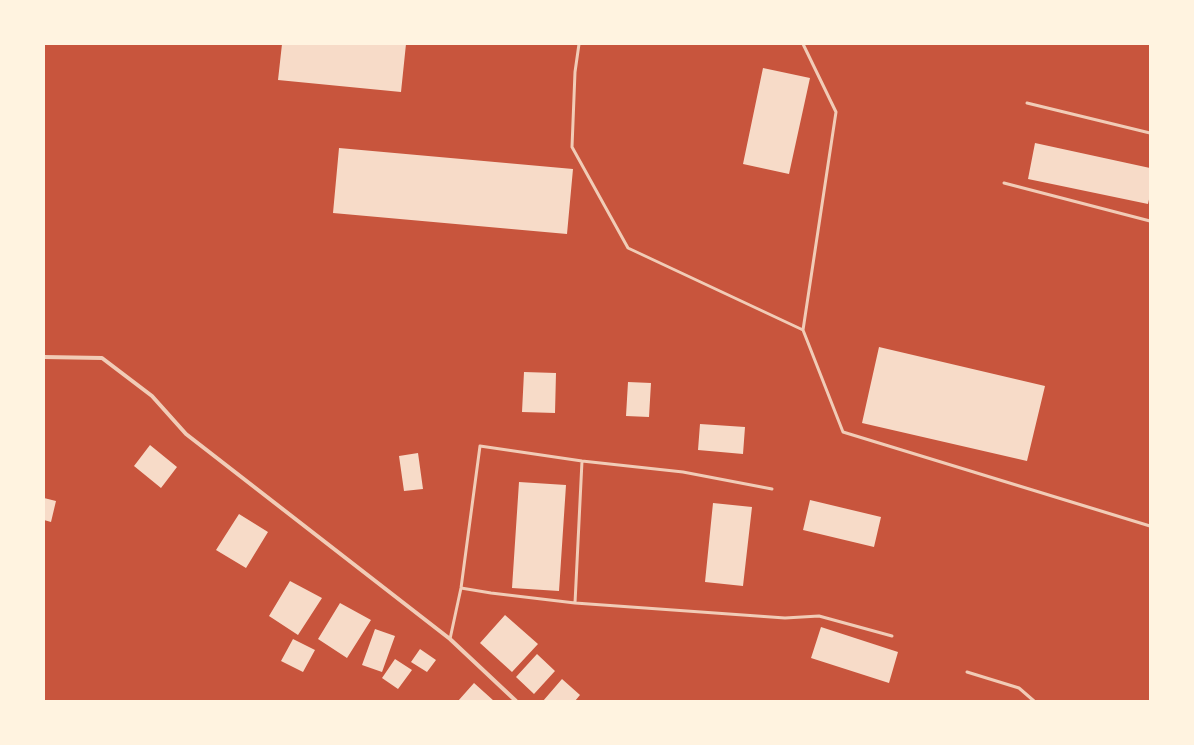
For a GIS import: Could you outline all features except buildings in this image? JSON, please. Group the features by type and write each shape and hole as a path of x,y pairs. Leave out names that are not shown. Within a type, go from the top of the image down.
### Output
{"street":[{"path":"44,357 102,358 152,396 186,434 450,639 516,701"}],"lane":[{"path":"578,44 575,72 572,147 628,248 803,330"},
{"path":"803,44 836,112 803,330 843,432 1150,526"},
{"path":"1027,104 1150,133"},
{"path":"1004,183 1150,221"},
{"path":"450,639 461,588 480,446 582,461 683,472 772,489"},
{"path":"575,602 582,461"},
{"path":"461,588 491,593 575,602 785,618 819,616 892,636"},
{"path":"967,672 1019,688 1034,701"}]}
